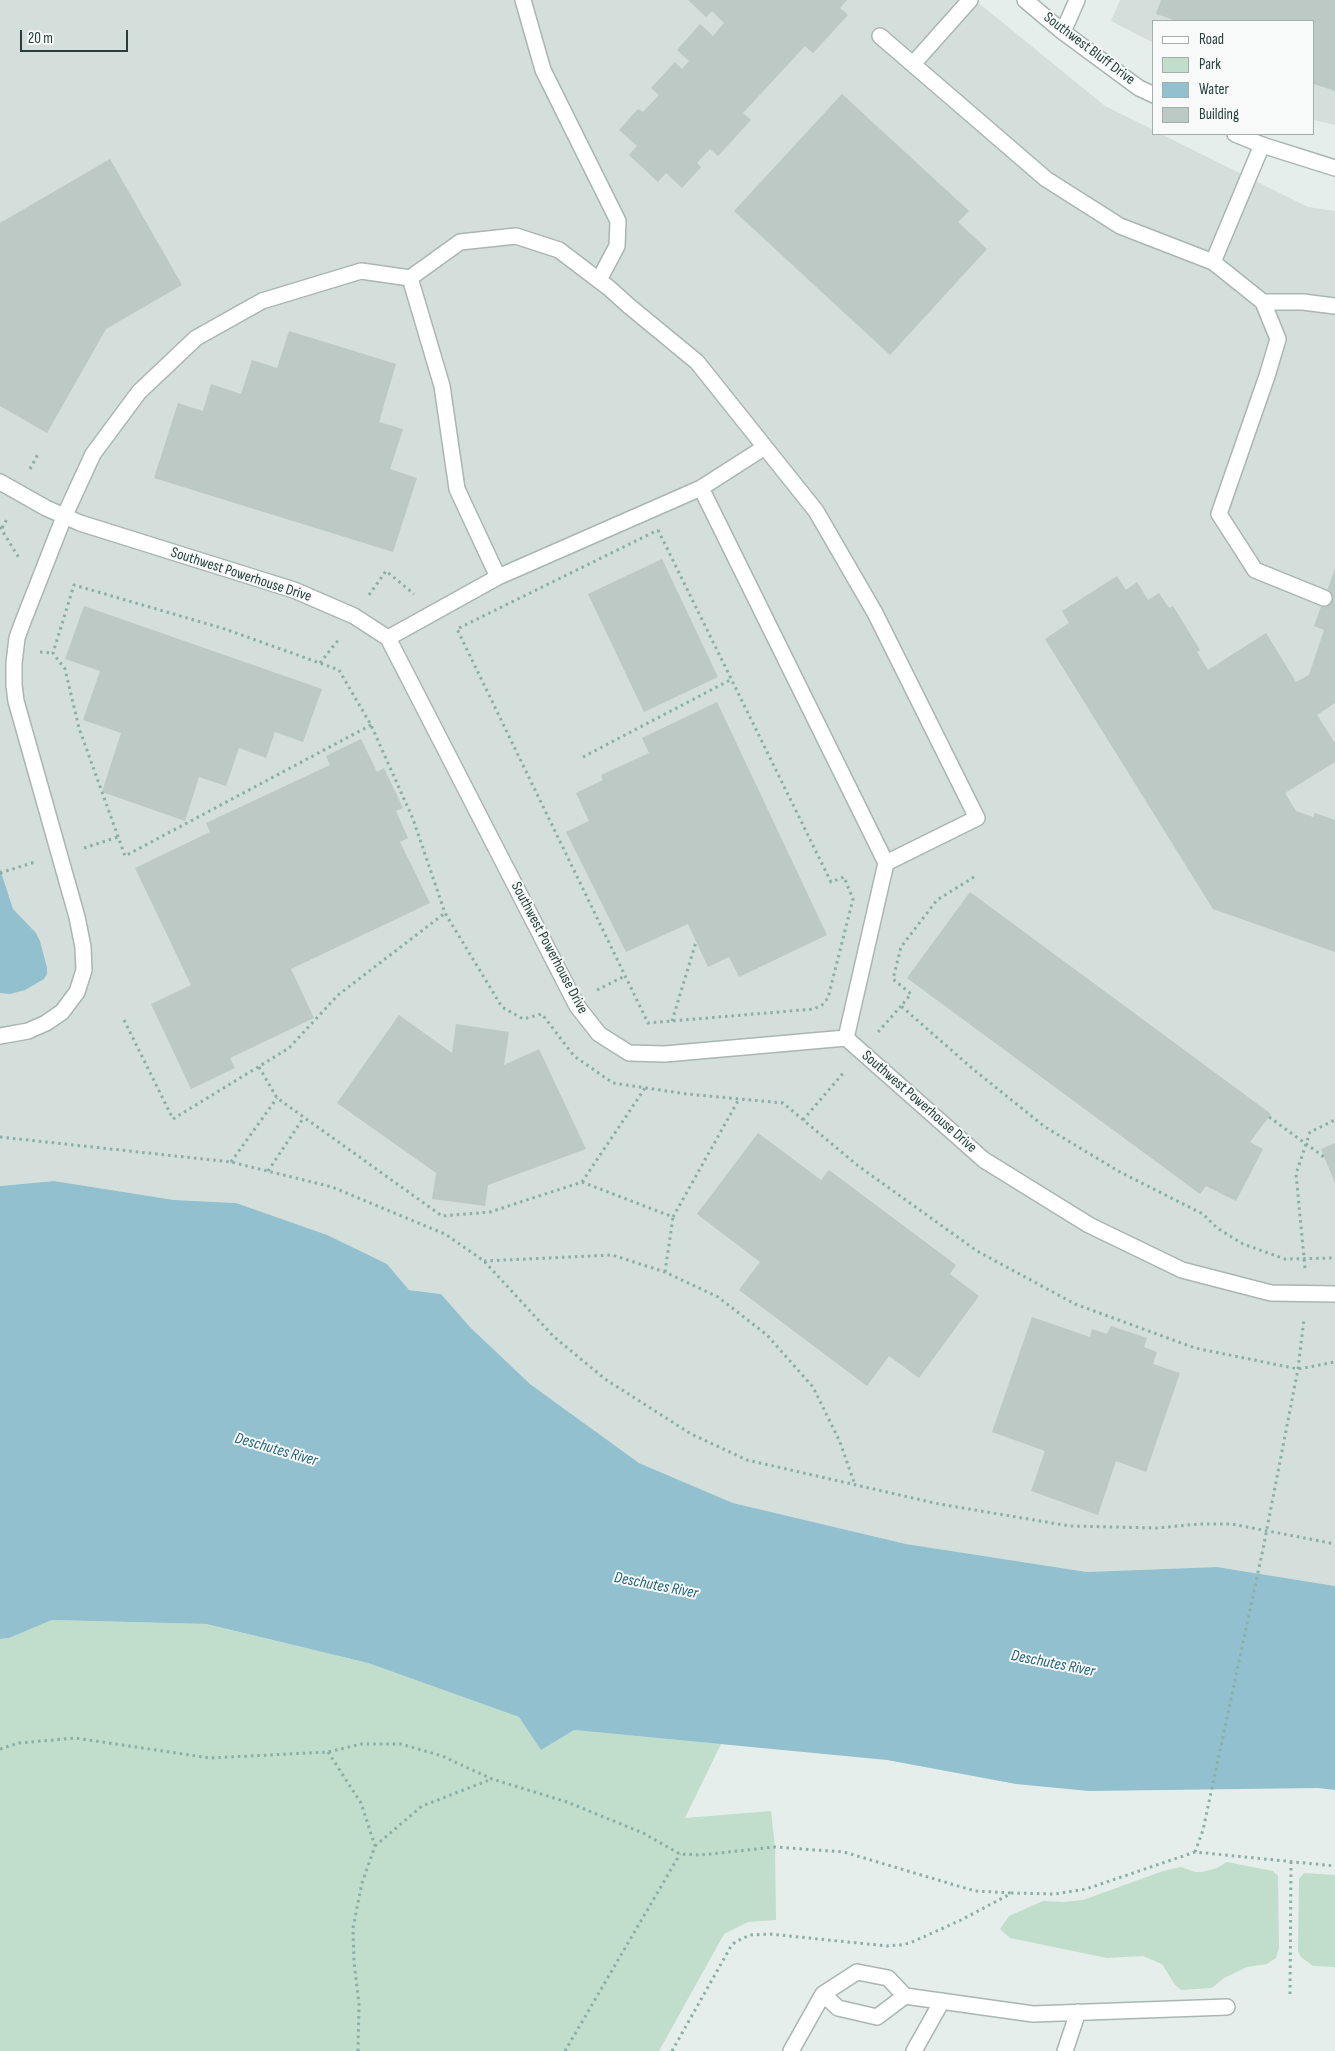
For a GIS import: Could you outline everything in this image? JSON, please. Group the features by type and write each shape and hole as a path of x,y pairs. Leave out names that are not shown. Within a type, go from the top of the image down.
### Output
{"street":[{"path":"523,0 543,70 618,220 617,246 599,280"},
{"path":"913,64 970,0"},
{"name":"Southwest Bluff Drive","path":"1025,0 1063,32 1139,88 1152,94"},
{"path":"1063,32 1076,0"},
{"path":"880,36 1046,178 1120,226 1213,262 1263,302 1278,339 1219,514 1255,570 1324,598"},
{"path":"1237,135 1262,145 1335,168"},
{"path":"1213,262 1262,145"},
{"path":"0,1036 28,1031 46,1023 62,1012 77,992 84,970 83,947 77,918 28,748 14,684 14,657 17,638 64,517 93,454 139,392 196,338 262,301 361,272 410,278 460,242 516,236 559,250 599,280 697,362 816,510 875,613 976,818 886,863"},
{"path":"410,278 442,386 458,489 498,577"},
{"path":"1263,302 1303,302 1335,306"},
{"path":"388,638 498,577 701,488 765,447"},
{"name":"Southwest Powerhouse Drive","path":"0,482 64,517 105,532 294,590 354,616 388,638 577,1006 599,1034 629,1053 665,1054 846,1038 984,1160 1089,1225 1182,1270 1271,1293 1335,1294"},
{"path":"701,488 886,863 846,1038"},
{"path":"791,2051 823,1994 857,1972 888,1978 905,1996 1033,2014 1227,2007"},
{"path":"823,1994 838,2008 877,2017 905,1996"},
{"path":"914,2051 942,2001"},
{"path":"1065,2051 1078,2012"}],"path":[{"path":"30,470 39,452"},
{"path":"7,519 1,528 22,562"},
{"path":"658,530 831,882 844,877 854,899 828,998 822,1005 814,1009 648,1023 625,976 457,629 658,530"},
{"path":"369,595 386,571 416,596"},
{"path":"320,663 339,638"},
{"path":"583,757 732,679"},
{"path":"79,850 118,837"},
{"path":"0,873 38,861"},
{"path":"876,1034 912,994 893,979 900,947 936,900 974,877"},
{"path":"124,1020 173,1119 289,1048 338,995 445,913"},
{"path":"672,1021 696,942"},
{"path":"592,992 625,976"},
{"path":"901,1006 973,1069 1045,1127 1120,1172 1203,1214 1217,1228 1243,1244 1285,1259 1335,1258"},
{"path":"542,1014 550,1011"},
{"path":"259,1067 277,1098 442,1216 490,1212 582,1182 645,1088"},
{"path":"803,1120 845,1070"},
{"path":"231,1162 277,1098"},
{"path":"664,1272 673,1218 739,1099"},
{"path":"268,1171 304,1117"},
{"path":"1269,1117 1324,1157"},
{"path":"1195,1852 1203,1830 1263,1549 1298,1369 1308,1295 1296,1174 1310,1132 1335,1120"},
{"path":"0,1137 231,1162 332,1187 446,1234 484,1262 553,1336 605,1379 690,1434 747,1460 939,1504 1070,1526 1157,1528 1224,1524 1335,1544"},
{"path":"582,1182 673,1218"},
{"path":"484,1262 612,1255 664,1272 718,1297 767,1335 813,1387 840,1442 855,1485"},
{"path":"1298,1369 1335,1362"},
{"path":"0,1749 19,1743 75,1738 210,1758 328,1752 361,1744 401,1744 442,1756 492,1779 567,1802 643,1833 680,1854 701,1855 775,1847 844,1852 975,1891 1055,1894 1086,1889 1195,1852 1335,1866"},
{"path":"328,1752 361,1803 375,1846"},
{"path":"358,2051 359,2004 354,1962 353,1928 362,1883 375,1846 422,1806 492,1779"},
{"path":"565,2051 680,1854"},
{"path":"1290,1994 1291,1861"},
{"path":"672,2051 730,1948 743,1938 756,1934 770,1934 900,1945 910,1943 961,1920 1012,1892"}],"shaded area":[{"path":"0,0 975,0 1105,106 1152,129 1152,135 1163,135 1308,207 1335,211 1335,1586 1217,1567 1087,1572 906,1544 733,1503 639,1463 530,1384 470,1327 441,1294 409,1290 387,1264 236,1203 174,1200 54,1181 0,1186"},
{"path":"1120,0 1335,0 1335,125 1315,120 1315,20 1152,20 1152,42 1111,21"}],"green space":[{"path":"52,1620 205,1624 368,1663 519,1717 541,1749 574,1730 721,1744 685,1818 771,1811 775,1847 776,1920 748,1922 724,1934 659,2051 0,2051 0,1639 9,1638"},
{"path":"1227,1862 1273,1871 1278,1876 1279,1948 1276,1958 1267,1964 1247,1967 1224,1978 1212,1988 1181,1990 1175,1985 1162,1964 1143,1956 1107,1958 1010,1938 1000,1929 1009,1916 1043,1901 1083,1900 1163,1871 1181,1867 1195,1872 1202,1872 1217,1868"},
{"path":"1304,1873 1335,1875 1335,1967 1313,1966 1301,1957 1298,1952 1299,1879"}],"water":[{"path":"0,869 13,909 36,933 47,968 47,974 44,979 25,990 10,994 0,993"},
{"name":"Deschutes River","path":"54,1181 174,1200 236,1203 327,1235 387,1264 409,1290 441,1294 470,1327 530,1384 639,1463 733,1503 906,1544 1087,1572 1217,1567 1335,1586 1335,1790 1318,1788 1089,1791 1016,1784 887,1760 574,1730 541,1750 519,1717 368,1663 206,1624 52,1620 9,1638 0,1639 0,1186"}],"building":[{"path":"688,0 847,0 840,8 848,15 813,53 805,46 743,113 751,120 718,156 710,149 697,163 701,167 682,188 666,173 658,182 629,155 637,146 619,130 638,109 643,112 659,95 651,88 675,62 682,69 689,61 677,50 700,24 713,36 724,23 712,11 706,17"},
{"path":"1161,0 1335,0 1335,91 1315,84 1315,20 1174,20 1156,14"},
{"path":"842,94 969,211 958,222 987,249 890,355 734,211"},
{"path":"110,159 182,285 106,329 47,433 0,406 0,223"},
{"path":"289,331 396,364 379,422 403,429 390,469 417,478 393,552 154,478 178,403 203,411 211,384 241,394 252,360 277,368"},
{"path":"662,559 718,677 644,712 588,594"},
{"path":"1335,569 1335,703 1317,715 1335,743 1335,762 1285,793 1296,811 1313,817 1315,813 1335,820 1335,952 1213,909 1045,639 1069,623 1062,611 1117,576 1126,590 1137,582 1148,600 1159,593 1169,608 1173,606 1200,650 1197,652 1208,670 1266,633 1296,682 1309,675 1324,630 1314,626"},
{"path":"84,606 322,689 303,742 275,732 266,758 239,748 226,786 199,777 185,821 102,792 121,733 83,720 100,671 65,659"},
{"path":"717,702 827,935 739,977 729,957 708,967 688,924 626,952 566,832 589,821 576,793 603,780 601,775 649,753 642,738"},
{"path":"361,739 377,772 384,768 403,808 396,811 408,838 400,842 430,903 291,969 314,1018 230,1058 235,1068 191,1089 151,1004 191,985 135,868 210,832 206,823 330,765 326,756"},
{"path":"970,892 1271,1114 1250,1142 1263,1149 1236,1201 1206,1186 1200,1194 907,978"},
{"path":"399,1015 452,1053 456,1024 509,1032 504,1065 539,1049 586,1149 488,1185 485,1206 432,1199 436,1173 337,1103"},
{"path":"758,1133 821,1180 829,1170 956,1265 950,1274 979,1296 919,1378 889,1356 867,1386 739,1290 760,1262 697,1214"},
{"path":"1335,1143 1335,1183 1321,1149"},
{"path":"1032,1317 1090,1337 1092,1329 1107,1334 1111,1326 1147,1338 1144,1347 1157,1352 1153,1364 1180,1373 1146,1472 1116,1461 1098,1515 1031,1491 1045,1451 992,1432"}]}
